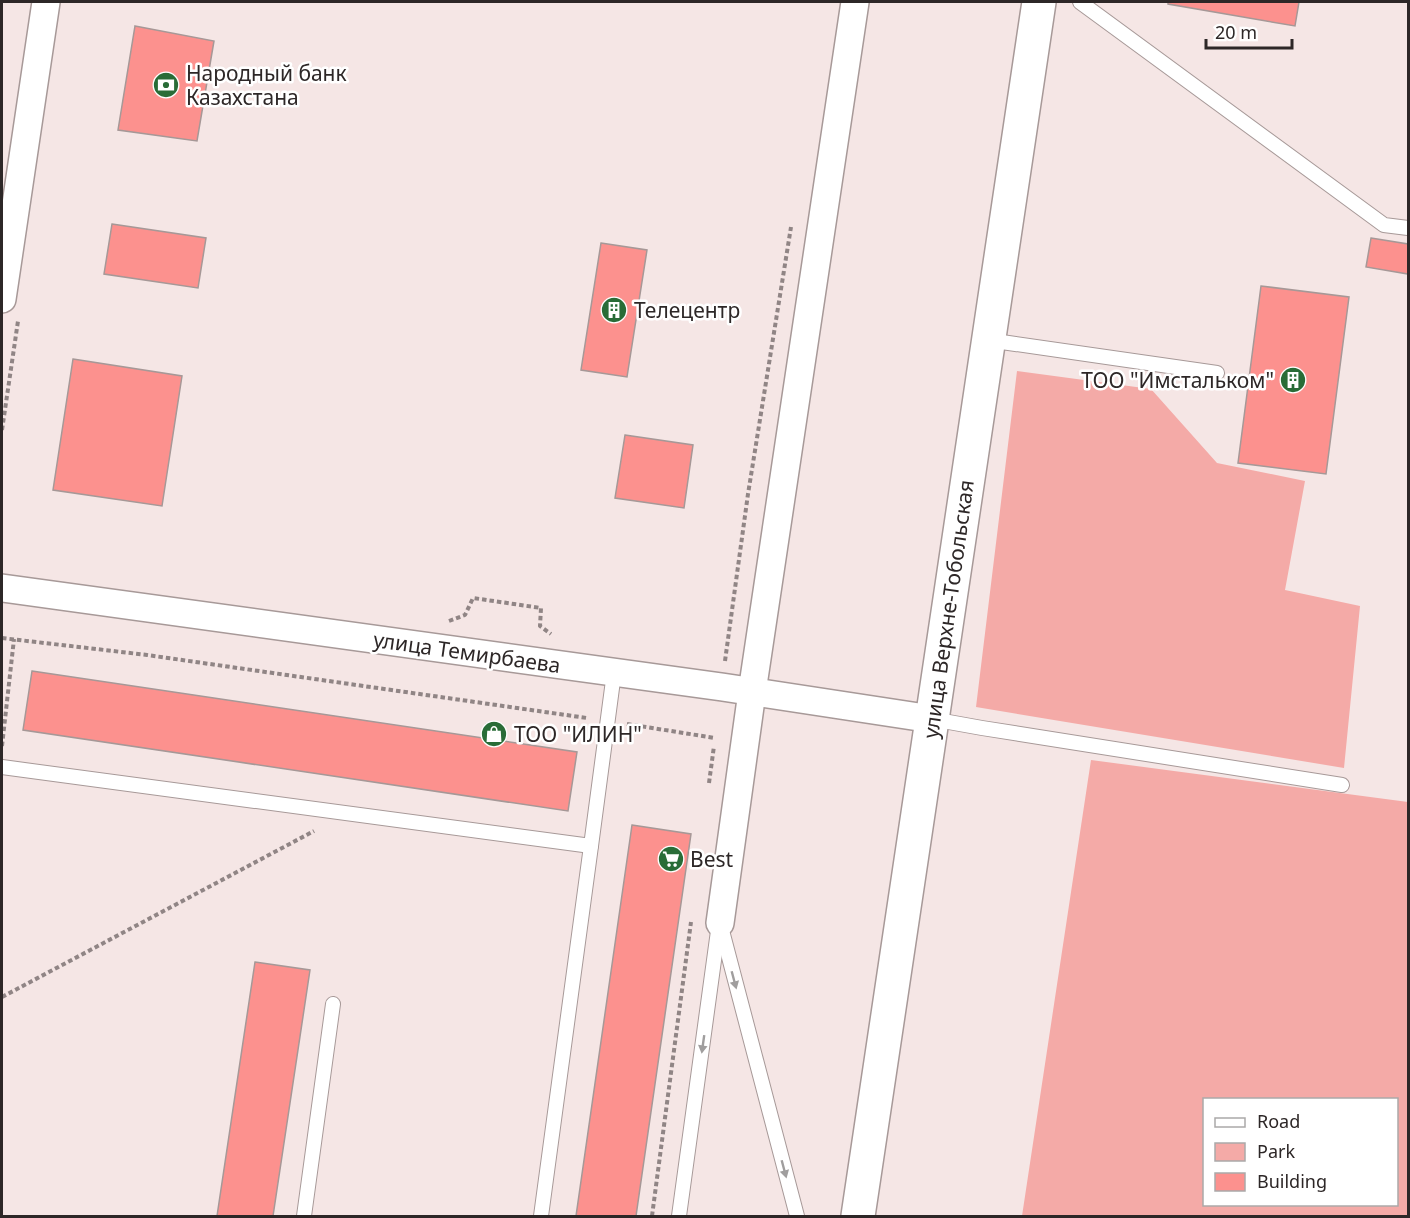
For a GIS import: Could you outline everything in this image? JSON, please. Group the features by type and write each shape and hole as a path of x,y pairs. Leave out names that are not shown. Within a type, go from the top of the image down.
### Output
{"street":[{"path":"2,299 9,191 46,2"},
{"path":"720,923 752,692 855,2"},
{"name":"улица Верхне-Тобольская","path":"858,1216 1039,2"},
{"name":"улица Темирбаева","path":"2,588 932,718"}],"lane":[{"path":"1080,2 1384,225 1408,228"},
{"path":"988,340 1217,373"},
{"path":"541,1216 614,673"},
{"path":"932,718 982,728 1342,785"},
{"path":"2,767 591,846"},
{"path":"679,1216 720,923"},
{"path":"720,923 797,1216"},
{"path":"304,1216 333,1004"}],"path":[{"path":"2,638 158,656 715,738"},
{"path":"2,747 14,639"},
{"path":"2,997 346,813"}],"green space":[{"path":"1017,371 1151,389 1217,463 1305,481 1285,590 1360,606 1344,768 976,707"},
{"path":"1091,760 1408,802 1408,1216 1022,1216"}],"building":[{"path":"1168,2 1299,2 1295,26 1168,4"},
{"name":"Народный банк Казахстана","path":"135,26 214,41 197,141 118,130"},
{"path":"112,224 206,238 198,288 104,274"},
{"path":"1371,238 1408,244 1408,274 1366,267"},
{"name":"Телецентр","path":"601,243 647,250 627,377 581,370"},
{"name":"ТОО \"Имстальком\"","path":"1261,286 1349,297 1326,474 1238,463"},
{"path":"73,359 182,376 162,506 53,490"},
{"path":"625,435 693,445 684,508 615,498"},
{"path":"32,671 577,752 568,811 23,730"},
{"path":"632,825 691,834 636,1216 576,1216"},
{"path":"255,962 310,970 273,1216 217,1216"}],"place":[{"name":"Народный банк Казахстана","path":"166,85"},
{"name":"Телецентр","path":"614,310"},
{"name":"ТОО \"Имстальком\"","path":"1293,380"},
{"name":"ТОО \"ИЛИН\"","path":"494,734"},
{"name":"Best","path":"671,859"}]}
